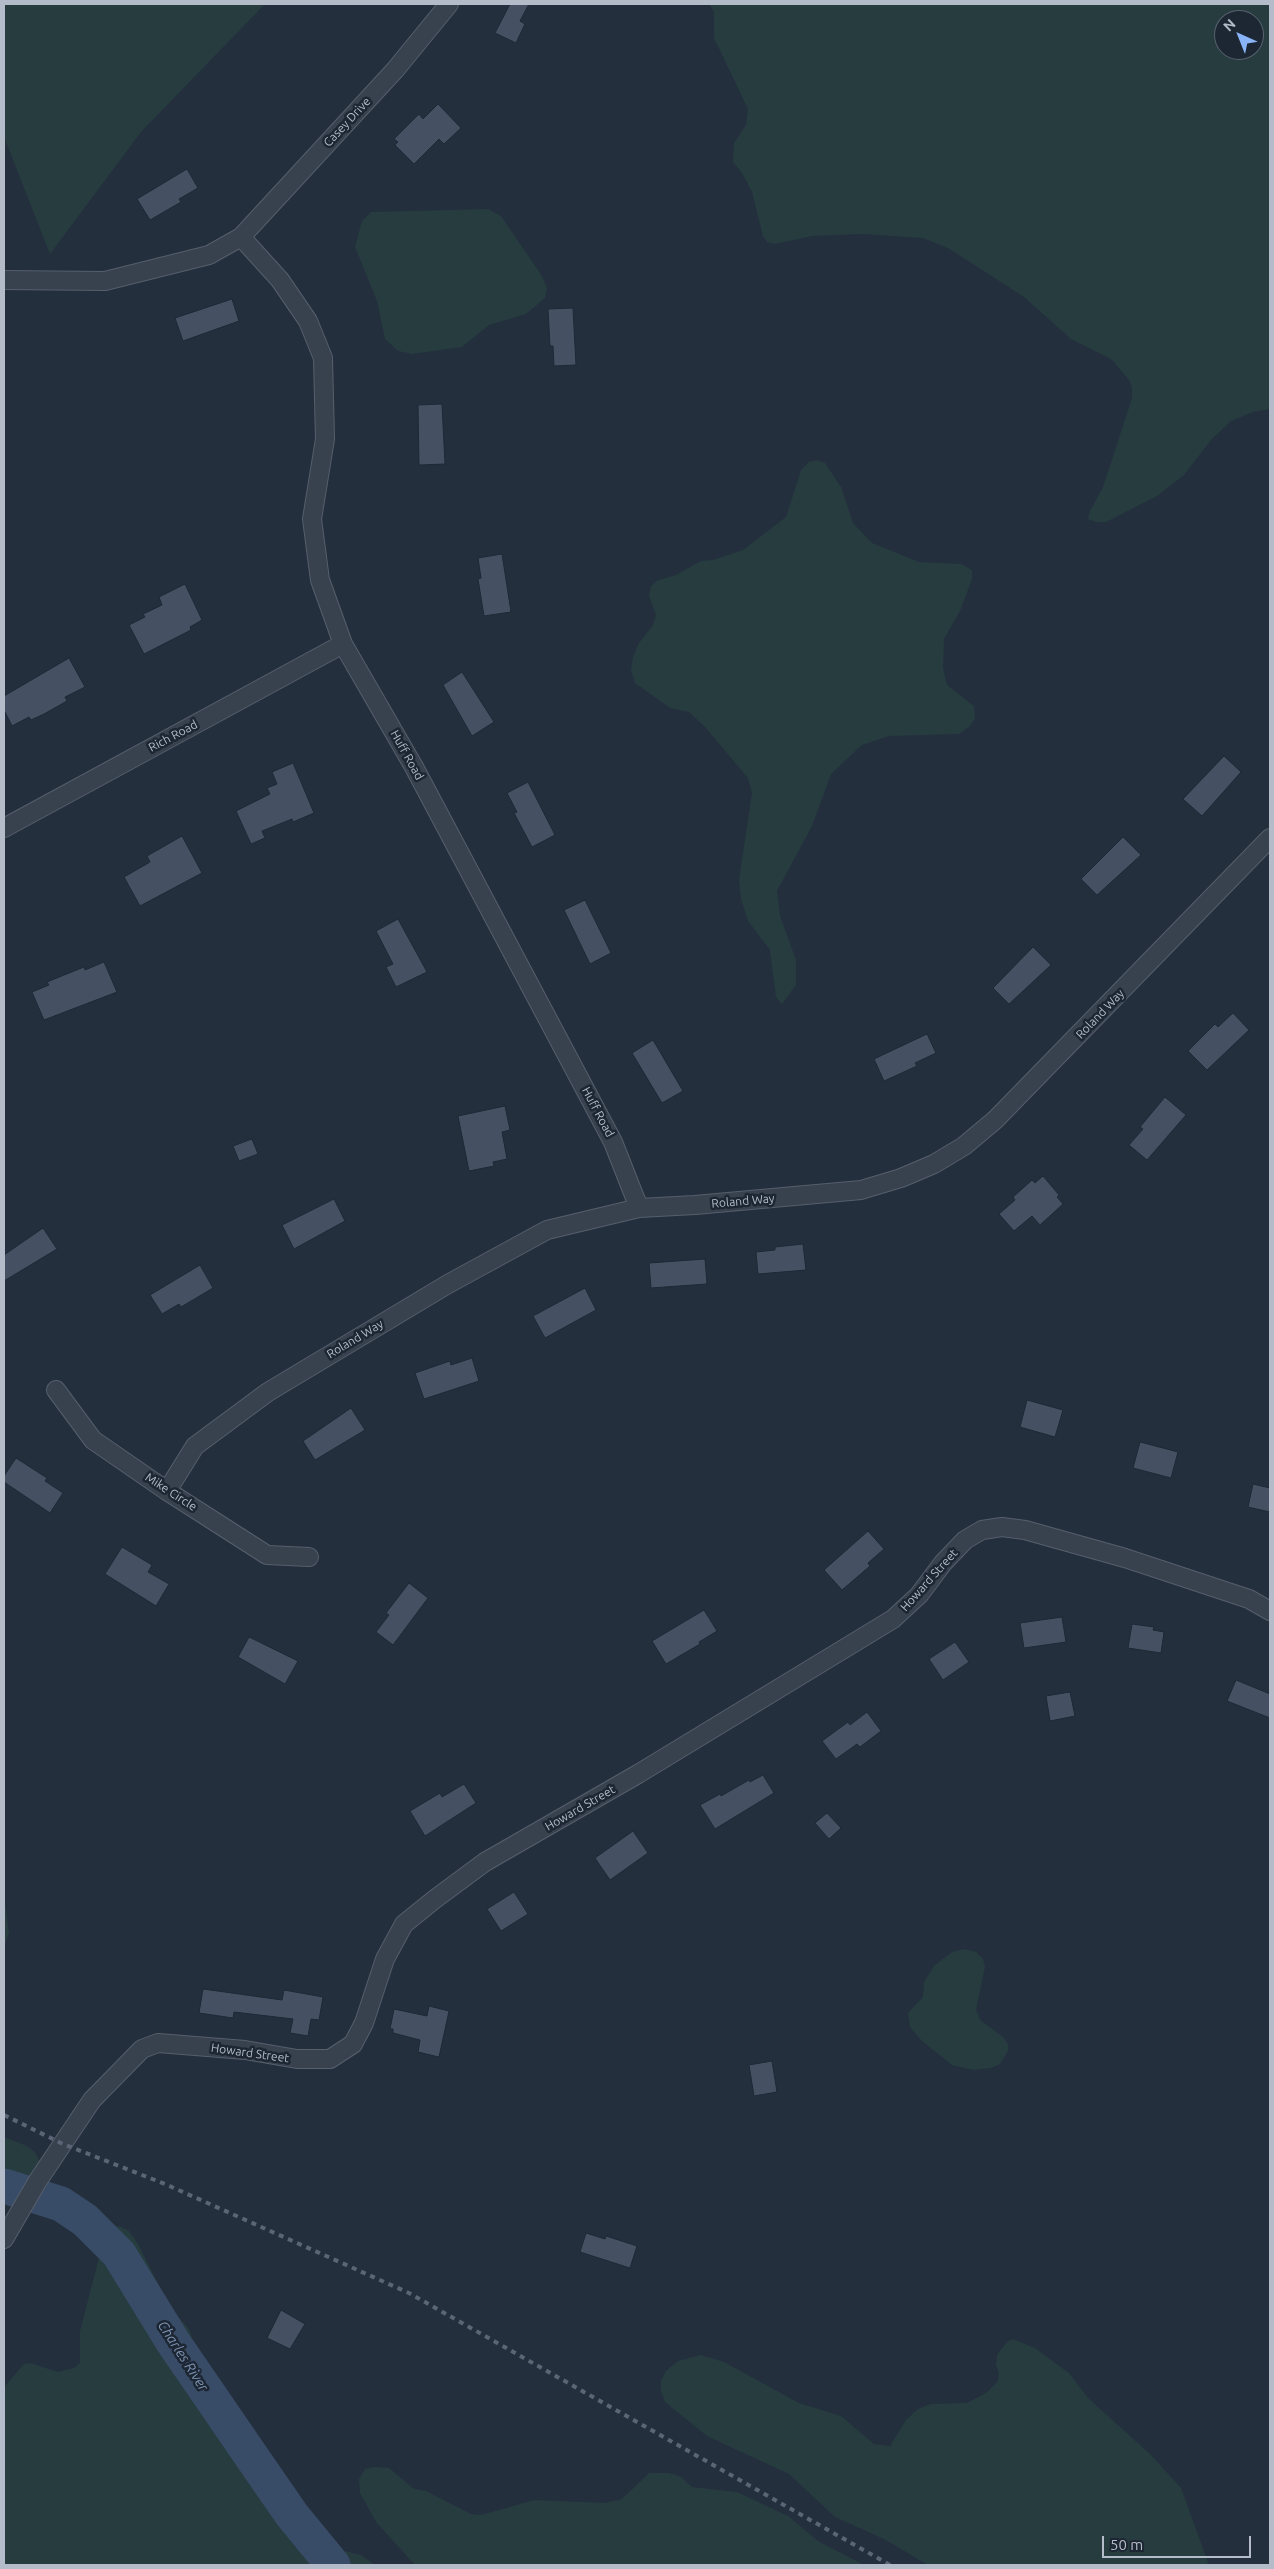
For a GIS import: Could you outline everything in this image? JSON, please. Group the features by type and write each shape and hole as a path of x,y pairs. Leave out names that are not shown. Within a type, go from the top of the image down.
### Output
{"street":[{"name":"Casey Drive","path":"4,280 105,281 209,254 241,237 395,70 449,4"},
{"name":"Huff Road","path":"241,237 280,280 308,321 323,358 325,439 312,519 320,580 343,644 414,767 609,1134 639,1208"},
{"name":"Rich Road","path":"4,828 343,644"},
{"name":"Roland Way","path":"167,1491 195,1446 268,1392 448,1284 546,1230 639,1208 695,1205 861,1190 900,1178 934,1164 964,1146 995,1120 1270,838"},
{"name":"Mike Circle","path":"56,1390 93,1440 167,1491 267,1555 308,1557"},
{"name":"Howard Street","path":"4,2238 32,2189 92,2100 142,2049 158,2043 245,2050 297,2059 330,2059 353,2044 364,2023 384,1959 404,1924 485,1862 638,1774 894,1619 919,1595 943,1563 965,1540 982,1530 1002,1527 1025,1530 1125,1558 1249,1599 1270,1611"}],"green space":[{"path":"4,4 265,4 141,132 50,254 4,137"},
{"path":"709,4 1270,4 1270,409 1253,412 1231,421 1211,440 1184,475 1157,496 1106,522 1096,522 1088,519 1090,511 1103,487 1132,398 1132,388 1129,380 1111,359 1071,339 1024,297 948,248 923,238 862,234 812,236 775,244 767,242 763,236 752,192 742,173 733,162 734,143 746,125 748,109 714,38 714,12"},
{"path":"488,209 501,216 542,276 547,288 545,298 526,314 489,325 462,347 412,354 398,351 385,339 377,301 355,247 362,221 371,212"},
{"path":"817,460 825,463 841,487 853,523 872,543 919,562 961,564 972,570 972,579 960,611 944,639 943,668 947,685 974,706 975,718 970,726 959,734 889,736 862,745 831,774 812,826 777,891 780,916 796,960 796,985 782,1004 776,997 770,950 748,921 741,899 739,880 752,793 748,778 705,727 689,712 670,708 635,683 631,670 633,657 639,643 653,625 656,615 649,596 651,586 656,581 676,575 701,561 713,560 743,550 786,517 801,470 809,462"},
{"path":"4,1894 9,1933 4,1947"},
{"path":"965,1949 976,1952 983,1959 985,1967 976,2010 980,2020 1003,2037 1008,2044 1008,2051 1000,2064 991,2068 973,2070 952,2065 922,2041 910,2027 908,2013 923,1997 924,1982 934,1966 952,1952"},
{"path":"4,2137 27,2146 35,2152 40,2162 39,2170 31,2178 25,2180 4,2175"},
{"path":"119,2226 129,2231 138,2244 170,2307 189,2329 199,2361 223,2390 240,2422 262,2445 332,2548 361,2555 375,2565 4,2565 4,2387 24,2364 30,2363 58,2372 74,2368 80,2363 80,2331 105,2235 109,2227"},
{"path":"1013,2339 1035,2348 1069,2373 1088,2398 1150,2454 1181,2488 1209,2565 928,2565 884,2539 835,2517 789,2474 707,2436 665,2402 661,2391 661,2381 666,2371 678,2361 701,2355 724,2362 799,2403 841,2416 874,2444 890,2446 906,2420 918,2409 931,2404 967,2403 986,2393 998,2381 997,2355 1007,2342"},
{"path":"374,2467 389,2468 414,2489 426,2491 471,2514 481,2515 534,2500 605,2503 622,2499 649,2473 669,2473 681,2477 692,2487 737,2492 788,2516 818,2541 864,2565 415,2565 376,2522 360,2493 359,2479 365,2469"}],"building":[{"path":"510,4 529,4 520,21 525,24 516,43 495,33"},
{"path":"438,104 461,128 444,144 439,139 414,164 395,145 398,142 394,139 419,114 423,119"},
{"path":"187,169 198,188 179,199 181,202 150,220 137,199"},
{"path":"232,299 239,321 183,341 175,318"},
{"path":"573,308 576,365 554,366 553,346 550,346 548,309"},
{"path":"442,404 445,464 419,465 418,405"},
{"path":"502,554 511,612 484,616 478,579 481,578 478,558"},
{"path":"185,584 202,620 190,627 191,630 144,654 129,625 145,617 143,614 162,605 159,597"},
{"path":"69,658 85,687 65,697 67,701 44,714 31,720 29,717 12,726 4,710 4,696"},
{"path":"462,672 494,722 472,736 443,685"},
{"path":"1224,756 1241,772 1202,816 1183,799"},
{"path":"293,763 314,813 293,822 292,819 262,831 265,838 251,844 236,811 270,794 267,788 277,784 272,772"},
{"path":"528,782 555,835 532,847 514,813 517,812 507,793"},
{"path":"182,836 202,873 140,906 124,877 150,862 147,856"},
{"path":"1123,837 1141,855 1097,895 1081,879"},
{"path":"585,900 611,953 590,964 564,910"},
{"path":"398,919 427,972 396,987 386,967 393,964 376,931"},
{"path":"1033,947 1051,965 1009,1004 993,988"},
{"path":"104,962 117,992 44,1020 32,992 49,985 47,982 84,967 85,970"},
{"path":"1233,1013 1249,1030 1207,1070 1188,1051 1215,1024 1218,1027"},
{"path":"927,1034 936,1053 915,1063 917,1066 884,1081 874,1059"},
{"path":"653,1040 683,1091 662,1103 632,1053"},
{"path":"1165,1097 1186,1115 1147,1160 1129,1145 1143,1129 1140,1127"},
{"path":"505,1106 510,1130 502,1132 507,1159 493,1162 494,1166 469,1171 458,1116"},
{"path":"252,1139 258,1154 239,1161 233,1146"},
{"path":"1043,1176 1059,1195 1057,1197 1063,1204 1040,1225 1032,1216 1014,1231 999,1214 1015,1200 1013,1197 1032,1180 1035,1183"},
{"path":"334,1199 345,1221 294,1249 282,1225"},
{"path":"43,1228 57,1249 4,1281 4,1255"},
{"path":"803,1244 806,1270 758,1274 756,1252 775,1250 775,1247"},
{"path":"705,1259 707,1284 651,1288 649,1263"},
{"path":"200,1265 213,1288 181,1307 179,1304 162,1314 150,1295"},
{"path":"585,1288 596,1310 545,1338 533,1316"},
{"path":"472,1358 479,1381 424,1399 415,1373 450,1361 451,1365"},
{"path":"1027,1400 1063,1410 1055,1437 1020,1427"},
{"path":"351,1408 365,1430 315,1460 303,1441"},
{"path":"1140,1442 1178,1452 1171,1478 1133,1468"},
{"path":"16,1458 47,1478 45,1481 63,1493 50,1513 4,1482 4,1476"},
{"path":"1253,1484 1270,1488 1270,1512 1248,1507"},
{"path":"868,1531 884,1549 868,1563 870,1566 842,1590 824,1570"},
{"path":"122,1547 152,1565 148,1572 169,1584 156,1606 105,1574"},
{"path":"409,1583 428,1598 393,1645 376,1632 389,1615 386,1613"},
{"path":"704,1610 717,1631 699,1642 700,1644 666,1664 652,1641"},
{"path":"1062,1617 1066,1642 1024,1648 1020,1623"},
{"path":"1132,1624 1154,1627 1153,1630 1164,1632 1161,1653 1128,1648"},
{"path":"249,1637 298,1661 285,1684 238,1657"},
{"path":"955,1642 969,1662 943,1680 929,1659"},
{"path":"1236,1680 1270,1694 1270,1718 1227,1701"},
{"path":"1070,1692 1075,1716 1050,1721 1046,1696"},
{"path":"867,1712 881,1731 860,1747 857,1744 836,1759 822,1741 848,1722 850,1725"},
{"path":"763,1775 774,1793 715,1829 700,1805 720,1794 721,1796 749,1780 750,1782"},
{"path":"464,1784 476,1803 425,1836 410,1811 440,1793 442,1797"},
{"path":"827,1813 841,1828 829,1839 815,1823"},
{"path":"633,1831 648,1853 610,1880 595,1858"},
{"path":"514,1892 528,1914 501,1931 487,1909"},
{"path":"203,1989 282,2000 284,1990 323,1997 319,2020 311,2019 308,2036 290,2033 293,2019 234,2012 233,2018 199,2013"},
{"path":"429,2006 449,2011 439,2057 418,2052 420,2040 393,2033 393,2029 390,2029 394,2009 427,2016"},
{"path":"772,2061 777,2092 754,2096 749,2065"},
{"path":"586,2233 605,2239 606,2236 637,2246 630,2268 580,2252"},
{"path":"281,2310 305,2324 290,2349 267,2338"}],"waterway":[{"name":"Charles River","path":"4,2186 61,2204 85,2220 119,2254 173,2342 256,2463 292,2515 333,2565"}],"railway":[{"path":"4,2115 63,2144 165,2184 409,2293 890,2565"}]}
